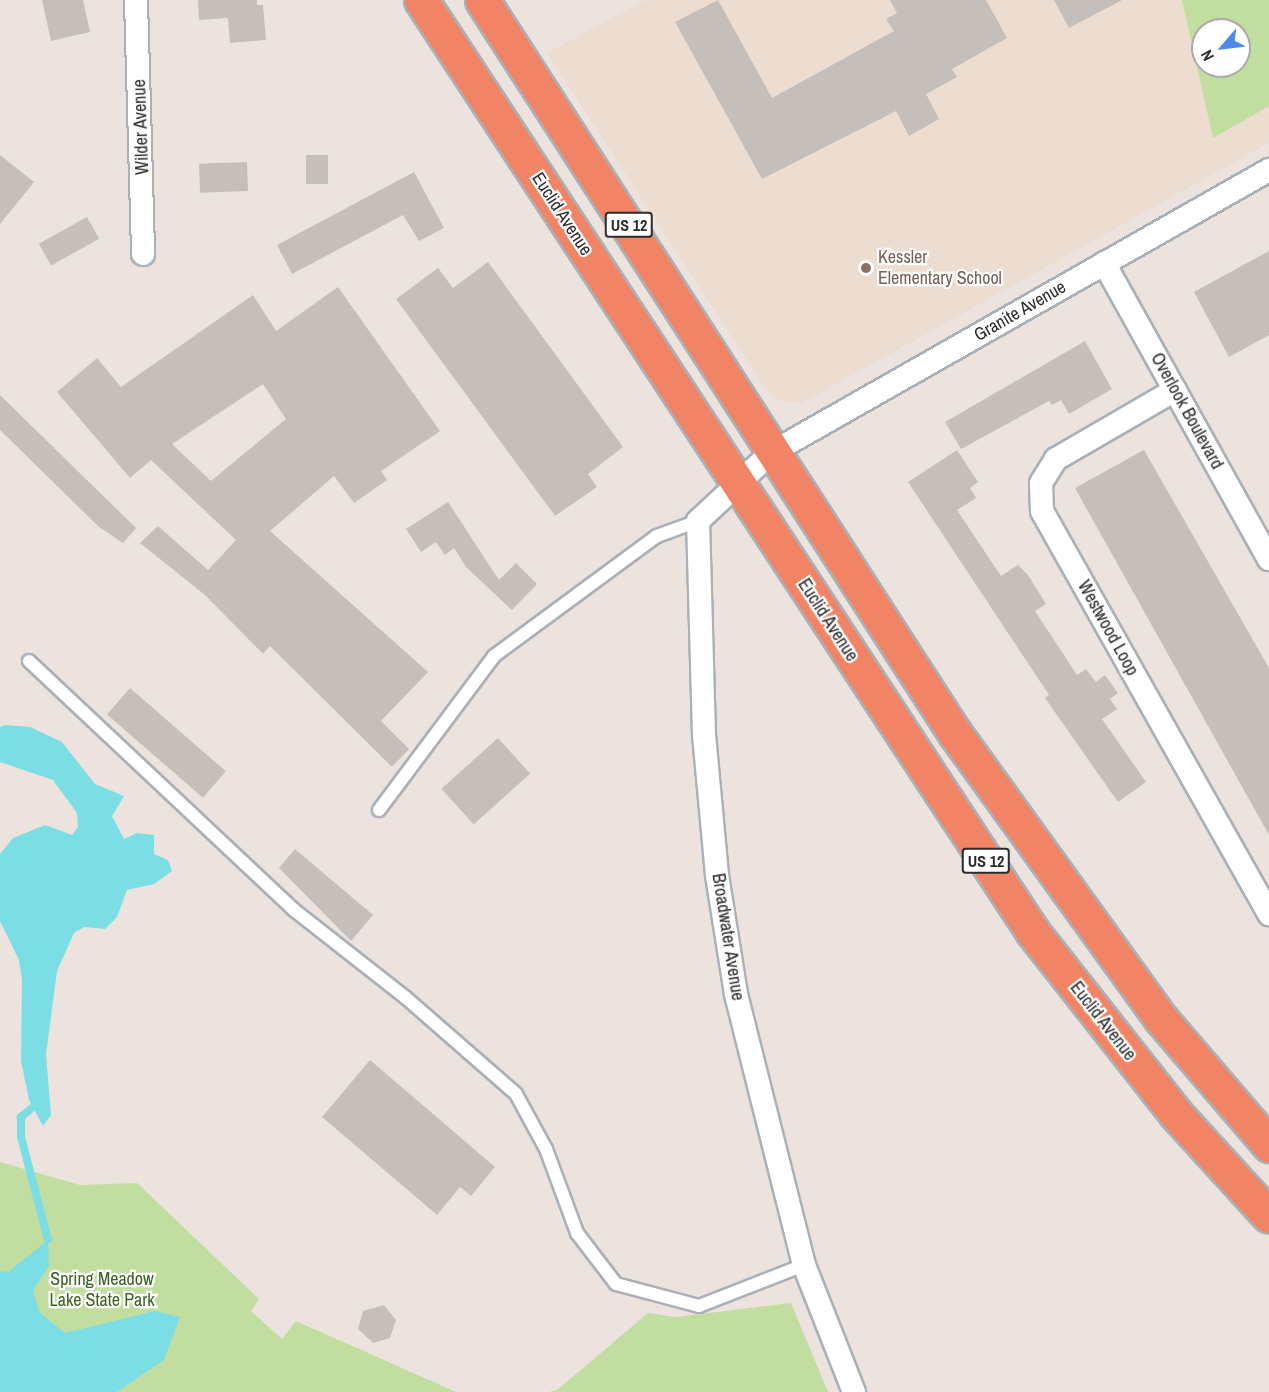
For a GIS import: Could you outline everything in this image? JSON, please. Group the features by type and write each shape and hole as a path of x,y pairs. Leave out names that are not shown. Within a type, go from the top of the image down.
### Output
{"highway":[{"name":"Euclid Avenue","path":"421,0 1032,931 1174,1113 1269,1216"},
{"name":"US 12","path":"482,0 771,453 1052,873 1162,1020 1269,1145"}],"street":[{"name":"Wilder Avenue","path":"136,0 143,254"},
{"name":"Granite Avenue","path":"737,481 771,453 1269,170"},
{"name":"Overlook Boulevard","path":"1104,263 1269,559"},
{"name":"Westwood Loop","path":"1175,390 1056,459 1041,483 1042,511 1269,914"},
{"path":"698,521 737,481"},
{"name":"Broadwater Avenue","path":"698,521 704,735 717,875 736,994 804,1265 854,1392"}],"lane":[{"path":"379,810 494,656 657,536 698,521"},
{"path":"29,661 294,910 405,997 516,1094 546,1149 577,1233 616,1284 648,1296 699,1306 804,1265"}],"shaded area":[{"name":"Kessler Elementary School","path":"645,0 1269,0 1269,143 802,403 782,401 769,394 547,53"}],"green space":[{"path":"1182,0 1269,0 1269,106 1213,138 1200,78 1251,78 1251,18 1191,18 1191,40"},
{"name":"Spring Meadow Lake State Park","path":"0,1162 80,1185 137,1183 259,1299 251,1311 282,1339 296,1321 456,1392 0,1392"},
{"path":"791,1303 828,1392 549,1392 557,1390 648,1313 676,1317"}],"water":[{"path":"5,725 30,727 62,742 95,784 124,796 112,816 124,839 137,833 154,835 154,854 168,860 172,871 154,884 127,890 117,917 105,929 84,927 74,933 57,971 46,1055 51,1115 43,1126 29,1100 21,1061 22,980 19,960 0,921 0,854 13,838 45,825 72,835 78,827 77,813 53,780 0,762 0,727"},
{"path":"48,1240 49,1266 33,1290 39,1312 65,1333 155,1311 180,1317 164,1360 117,1392 0,1392 0,1271 8,1272"}],"building":[{"path":"42,0 83,0 90,32 51,41"},
{"path":"198,0 257,0 257,5 263,5 266,40 230,43 228,18 199,20"},
{"path":"718,0 772,98 894,31 886,19 897,13 890,0 986,0 1007,38 952,69 957,77 926,94 939,119 909,136 896,111 762,179 675,22"},
{"path":"1054,0 1122,0 1069,28"},
{"path":"0,155 34,182 0,224"},
{"path":"306,155 328,155 328,184 306,184"},
{"path":"247,162 248,191 200,193 199,164"},
{"path":"414,172 444,228 419,241 403,215 292,274 277,245"},
{"path":"87,217 99,239 51,266 39,244"},
{"path":"1269,251 1269,335 1229,357 1194,292"},
{"path":"488,262 623,447 588,474 597,487 555,516 396,299 438,268 453,288"},
{"path":"338,287 440,431 381,471 387,480 354,503 334,476 270,531 428,672 381,721 409,749 392,767 270,646 263,654 205,595 140,543 158,526 208,570 236,540 151,460 130,478 57,392 97,358 121,387 253,295 276,331","holes":["263,384 286,419 211,481 172,444"]},
{"path":"1085,341 1112,389 1069,414 1061,400 1052,405 1049,401 961,449 945,422"},
{"path":"0,395 136,528 123,543 99,527 0,430"},
{"path":"957,450 978,482 970,488 976,498 957,510 1001,576 1018,565 1028,575 1046,604 1035,611 1077,675 1086,669 1096,682 1105,675 1118,693 1110,699 1117,709 1102,719 1146,782 1118,802 1045,698 1049,695 908,482"},
{"path":"1144,450 1269,668 1269,835 1075,488"},
{"path":"448,502 499,580 516,563 537,584 512,610 466,567 454,548 445,555 436,542 421,552 406,529"},
{"path":"130,688 226,771 203,798 107,714"},
{"path":"498,738 530,774 474,825 442,789"},
{"path":"295,849 373,915 351,941 279,868"},
{"path":"370,1060 495,1167 471,1196 460,1187 437,1215 322,1117"},
{"path":"384,1305 396,1320 390,1338 373,1343 358,1329 363,1311"}],"waterway":[{"path":"33,1107 21,1117 21,1137 48,1240"}],"place":[{"name":"Kessler Elementary School","path":"866,268"}]}
